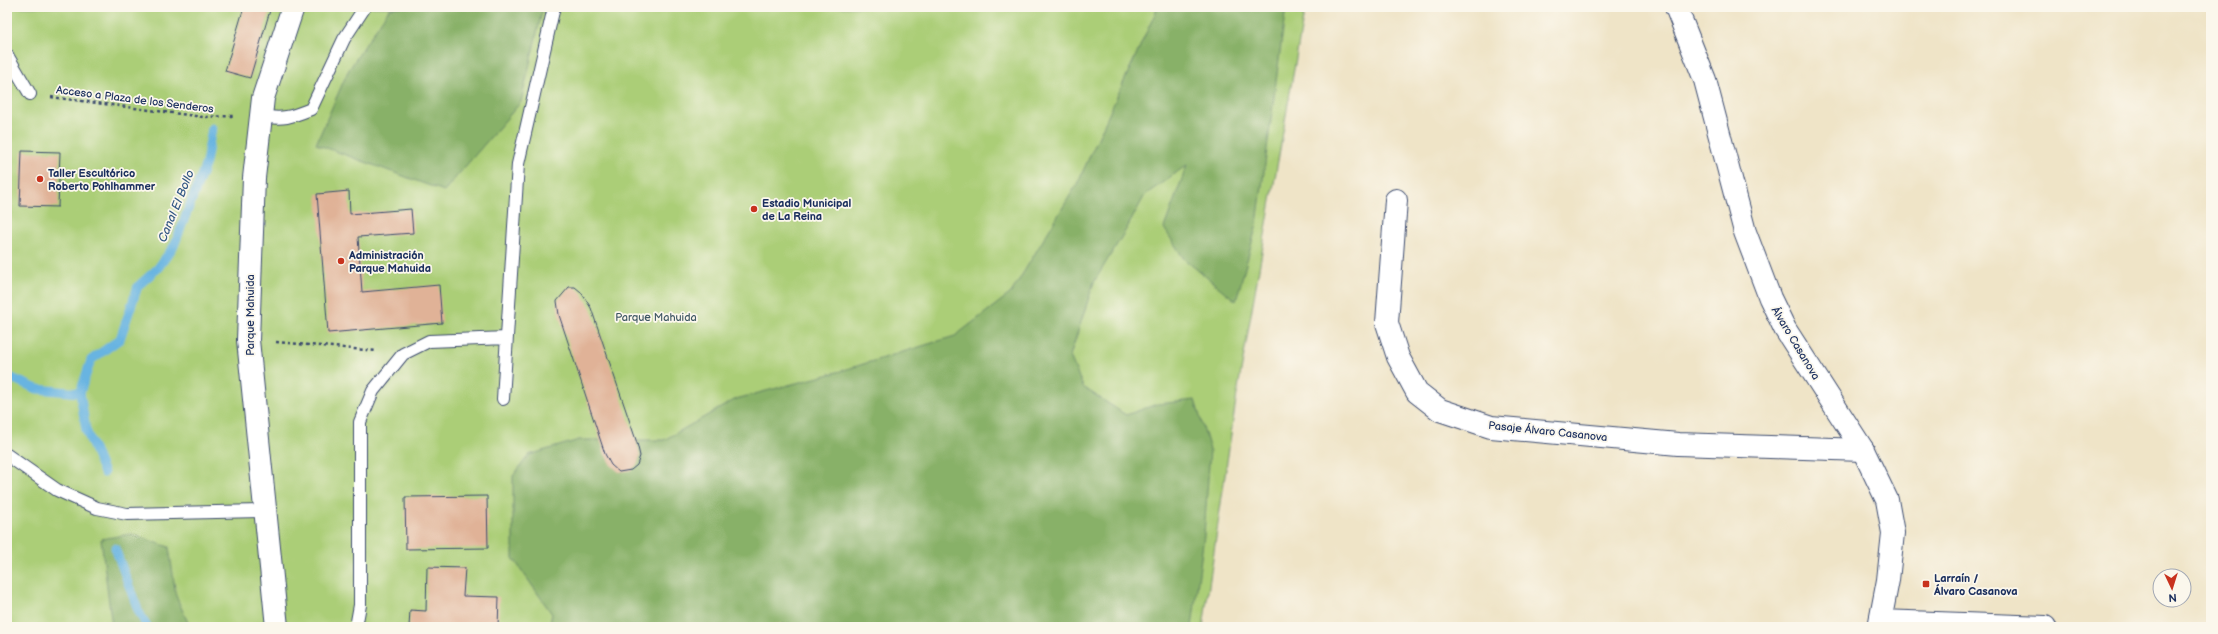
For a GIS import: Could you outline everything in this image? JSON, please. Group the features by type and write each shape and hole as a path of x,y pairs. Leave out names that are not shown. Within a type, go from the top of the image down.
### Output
{"street":[{"name":"Parque Mahuida","path":"277,627 248,340 254,178 263,98 293,7"},
{"name":"Álvaro Casanova","path":"1676,7 1705,80 1745,232 1770,298 1785,329 1863,450 1888,500 1893,533 1888,580 1880,624"},
{"name":"Pasaje Álvaro Casanova","path":"1396,200 1387,323 1398,357 1418,392 1440,410 1491,427 1678,444 1863,450"},
{"path":"1880,624 2045,627"}],"lane":[{"path":"261,116 278,119 290,118 311,109 344,39 365,7"},
{"path":"503,399 518,164 554,7"},
{"path":"7,55 30,94"},
{"path":"356,627 360,605 360,422 373,392 403,354 429,341 507,338"},
{"path":"7,455 57,490 97,508 127,514 265,511"}],"path":[{"name":"Acceso a Plaza de los Senderos","path":"30,94 203,116 261,116"},
{"path":"248,340 403,354"}],"green space":[{"name":"Parque Mahuida","path":"7,7 1305,7 1236,400 1203,627 7,627"},
{"path":"396,7 543,7 521,102 444,191 316,144 348,71 389,9"},
{"path":"1158,7 1286,7 1257,224 1236,301 1184,259 1164,228 1187,165 1145,195 1094,282 1070,356 1083,387 1126,415 1157,404 1195,400 1210,450 1204,535 1192,627 549,627 552,614 513,558 513,476 529,455 579,440 664,440 736,399 834,373 955,336 1011,293 1077,184"},
{"path":"131,534 169,547 176,596 190,627 112,627 101,539"}],"building":[{"path":"244,7 271,7 250,78 225,71"},
{"name":"Taller Escultórico Roberto Pohlhammer","path":"22,151 60,152 58,207 20,206"},
{"name":"Administración Parque Mahuida","path":"349,191 350,214 411,209 413,233 358,237 362,292 439,285 442,323 328,333 317,194"},
{"path":"569,287 575,287 581,292 591,308 637,443 640,456 637,465 631,470 619,472 611,465 605,454 559,315 557,301"},
{"path":"487,496 488,548 406,549 405,497"},
{"path":"427,567 465,568 463,596 499,597 498,627 409,627 410,610 426,611"},
{"path":"781,624 793,627 767,627 769,625"}],"waterway":[{"name":"Canal El Bollo","path":"104,473 86,430 80,393 91,360 120,339 138,286 158,268 174,246 206,163 212,128"},
{"path":"7,376 37,389 80,393"},
{"name":"Canal El Bollo","path":"115,548 138,610 147,627"}],"place":[{"name":"Taller Escultórico Roberto Pohlhammer","path":"40,179"},
{"name":"Estadio Municipal de La Reina","path":"754,209"},
{"name":"Administración Parque Mahuida","path":"341,261"},
{"name":"Larraín / Álvaro Casanova","path":"1926,584"}]}
